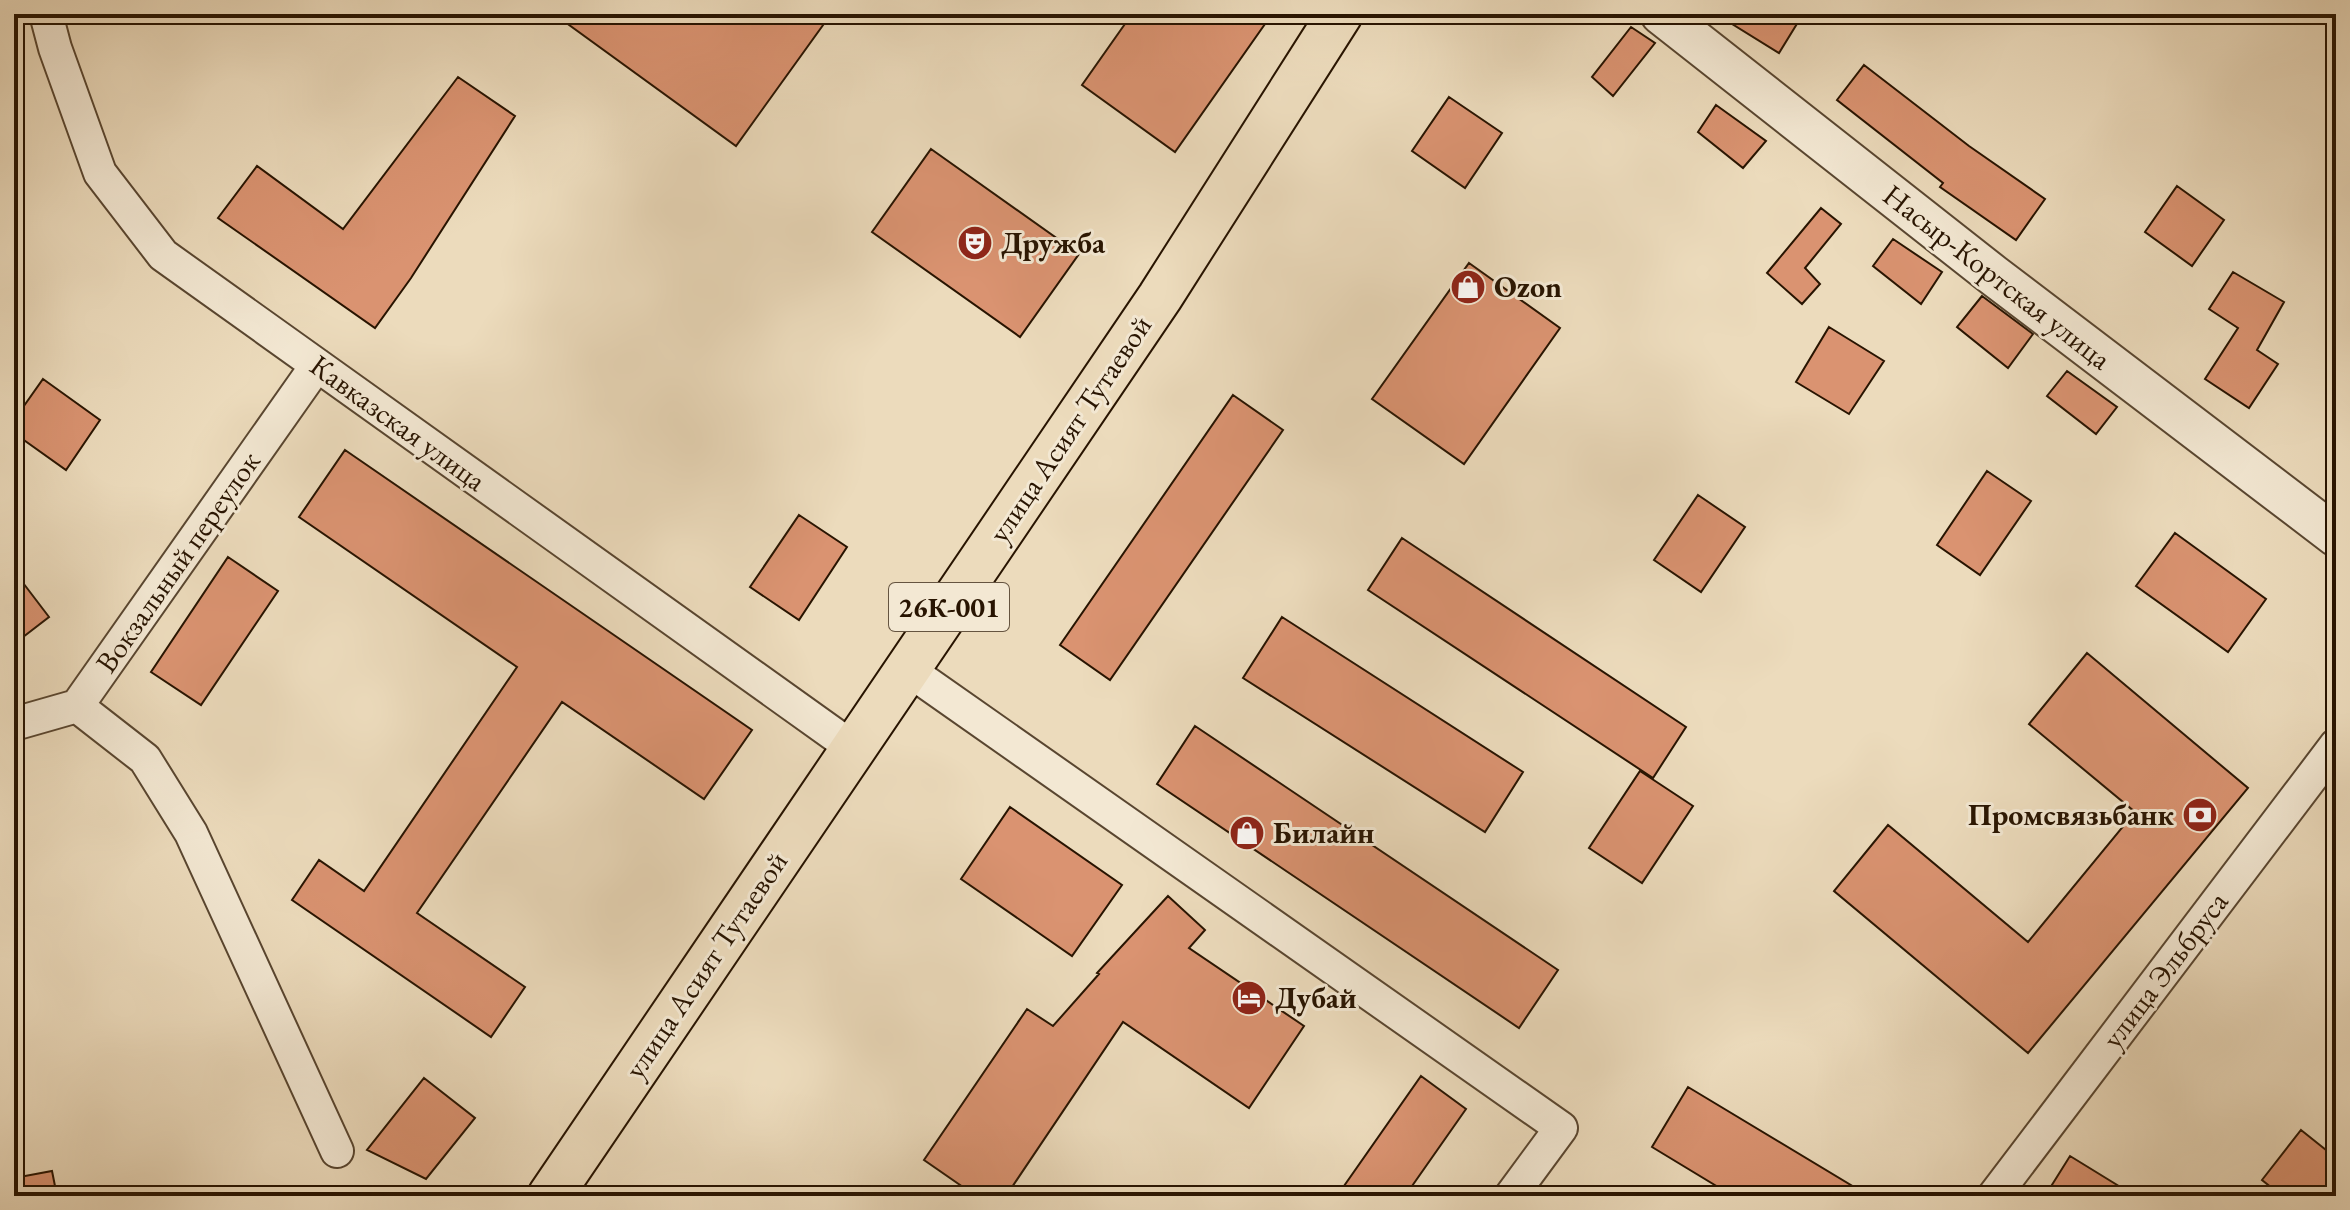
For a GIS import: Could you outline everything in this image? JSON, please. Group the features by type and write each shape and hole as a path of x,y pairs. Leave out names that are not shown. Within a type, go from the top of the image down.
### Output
{"main road":[{"name":"улица Асият Тутаевой","path":"550,1196 1160,297 1340,14"}],"street":[{"name":"Кавказская улица","path":"46,14 55,48 100,173 163,255 853,748"},
{"name":"Насыр-Кортская улица","path":"1661,14 1993,275 2336,536"},
{"name":"Вокзальный переулок","path":"14,724 77,706 317,365"},
{"path":"907,669 1561,1128 1511,1196"},
{"path":"77,706 145,759 191,833 337,1151"},
{"name":"улица Эльбруса","path":"1994,1196 2336,745"}],"building":[{"path":"554,14 831,14 736,146"},
{"path":"1132,14 1272,14 1175,152 1082,85"},
{"path":"1716,14 1803,14 1779,53"},
{"path":"1631,27 1655,43 1613,96 1592,77"},
{"path":"1864,65 1969,146 2045,199 2016,240 1940,187 1943,183 1837,100"},
{"path":"458,77 515,116 411,278 375,328 218,218 257,166 343,229"},
{"path":"1449,97 1502,133 1465,188 1412,151"},
{"path":"1716,105 1766,141 1743,168 1698,132"},
{"name":"Дружба","path":"931,149 1079,254 1020,337 872,232"},
{"path":"2177,186 2224,220 2192,266 2145,232"},
{"path":"1821,208 1841,224 1805,268 1820,284 1802,304 1767,273"},
{"path":"1893,239 1942,272 1921,304 1873,266"},
{"path":"1469,263 1560,328 1464,464 1372,399"},
{"path":"2233,272 2284,302 2257,350 2278,364 2249,408 2205,379 2238,328 2209,309"},
{"path":"1982,296 2033,334 2008,368 1957,327"},
{"path":"1829,327 1884,361 1849,414 1796,382"},
{"path":"2067,371 2117,407 2096,434 2047,396"},
{"path":"43,379 100,420 66,470 14,433 14,420"},
{"path":"1233,395 1283,430 1110,680 1060,645"},
{"path":"345,450 752,730 704,799 562,702 417,913 525,987 491,1037 292,900 319,860 364,891 517,667 299,517"},
{"path":"1987,471 2031,501 1980,575 1937,545"},
{"path":"1698,495 1745,527 1701,592 1654,560"},
{"path":"799,515 847,547 799,620 750,587"},
{"path":"2175,533 2266,599 2228,652 2136,586"},
{"path":"1402,538 1686,727 1653,778 1368,590"},
{"path":"228,557 278,591 201,705 151,672"},
{"path":"14,571 49,617 14,644"},
{"path":"1282,617 1523,772 1485,832 1243,678"},
{"path":"2087,653 2248,788 2028,1053 1834,891 1888,825 2028,942 2135,812 2029,724"},
{"path":"1195,726 1558,970 1519,1028 1157,784"},
{"path":"1640,771 1693,806 1642,883 1589,848"},
{"path":"1010,807 1122,885 1072,956 961,879"},
{"path":"1168,896 1205,930 1189,948 1304,1026 1249,1108 1123,1022 1006,1196 976,1196 924,1160 1027,1009 1053,1026"},
{"path":"1421,1076 1466,1109 1405,1196 1337,1196"},
{"path":"424,1078 475,1118 426,1179 367,1150"},
{"path":"1688,1087 1869,1196 1733,1196 1652,1147"},
{"path":"2301,1130 2336,1158 2336,1196 2282,1196 2262,1180"},
{"path":"2070,1156 2135,1196 2045,1196"},
{"path":"52,1171 57,1196 14,1196 14,1178"}],"place":[{"name":"Дружба","path":"975,243"},
{"name":"Ozon","path":"1468,287"},
{"name":"Промсвязьбанк","path":"2200,815"},
{"name":"Билайн","path":"1247,833"},
{"name":"Дубай","path":"1249,998"}]}
